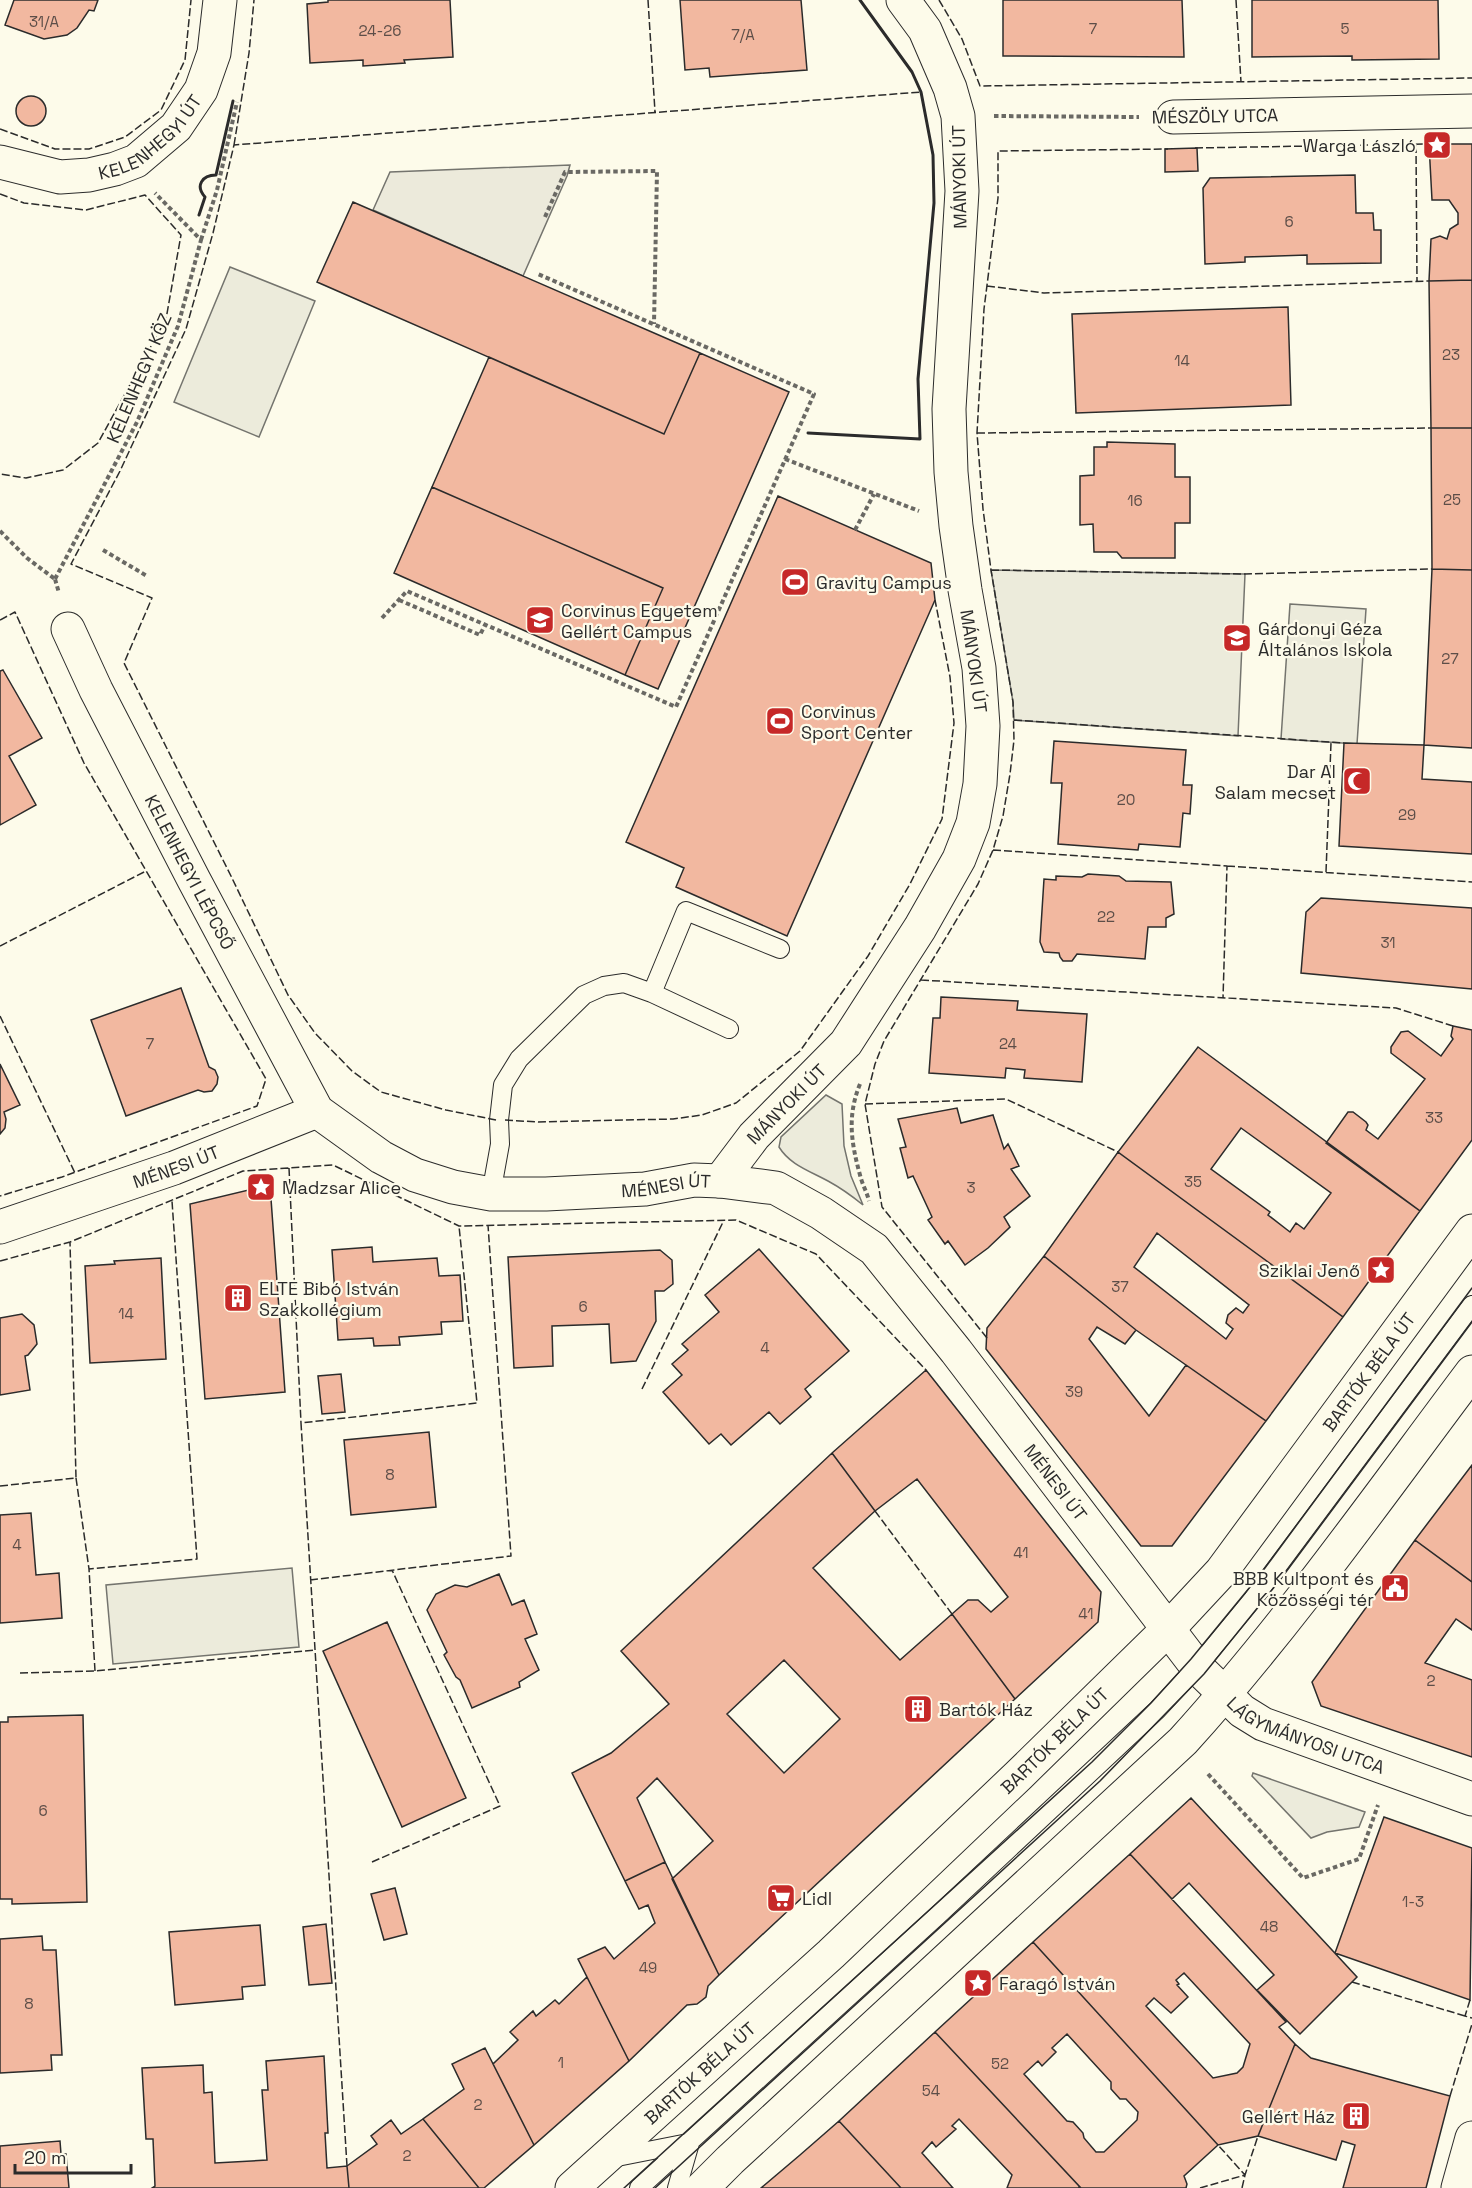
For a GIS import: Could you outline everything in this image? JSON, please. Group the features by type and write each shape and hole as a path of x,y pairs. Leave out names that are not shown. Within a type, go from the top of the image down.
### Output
{"street":[{"name":"KELENHEGYI ÚT","path":"0,162 60,177 89,175 136,161 176,127 201,90 214,53 220,0"},
{"name":"MÁNYOKI ÚT","path":"720,1180 754,1136 846,1043 920,928 959,859 973,823 980,784 982,737 979,668 964,590 956,526 948,409 962,191 958,116 950,88 929,39 903,0"},
{"name":"MÉSZÖLY UTCA","path":"1173,117 1472,111"},
{"name":"KELENHEGYI LÉPCSŐ","path":"68,629 96,690 188,870 317,1111"},
{"name":"MÉNESI ÚT","path":"0,1227 174,1168 317,1111 381,1157 415,1175 453,1187 491,1194 645,1189 694,1180 720,1180 776,1188 821,1213 874,1249 984,1388 1167,1630"},
{"name":"BARTÓK BÉLA ÚT","path":"572,2188 831,1954 1167,1630 1221,1572 1472,1231"},
{"path":"702,2188 1183,1741 1224,1695 1298,1604 1472,1372"},
{"name":"LÁGYMÁNYOSI UTCA","path":"1167,1630 1197,1667 1224,1695 1242,1711 1263,1724 1472,1799"},
{"path":"1458,2188 1472,2138"}],"lane":[{"path":"652,993 686,911 780,949"},
{"path":"491,1194 500,1144 499,1120 503,1085 519,1059 584,995 604,986 624,984 652,993 729,1029"},
{"path":"639,2188 937,1917 1148,1718 1197,1667 1253,1599 1472,1305"},
{"path":"603,2160 690,2143"},
{"path":"677,2188 690,2143"}],"path":[{"name":"KELENHEGYI KÖZ","path":"0,531 27,558 55,579 137,422 178,326 217,189 239,95"},
{"name":"MÉSZÖLY UTCA","path":"958,116 1173,117"},
{"path":"136,161 147,184 201,240"},
{"path":"545,217 565,172 657,171 654,324"},
{"path":"382,618 407,591 676,707 814,394 538,274"},
{"path":"785,459 873,494 855,530"},
{"path":"103,550 147,576"},
{"path":"399,600 480,635 485,624"},
{"path":"852,1103 852,1138 855,1156 869,1198"},
{"path":"1208,1774 1303,1878 1359,1859 1369,1831"}],"shaded area":[{"path":"570,165 523,276 373,210 390,172"},
{"path":"230,267 315,301 259,437 174,402"},
{"path":"991,570 1245,574 1238,736 1014,720"},
{"path":"1290,604 1366,609 1357,744 1281,739"},
{"path":"826,1095 842,1104 844,1146 851,1176 863,1205 837,1186 795,1163 779,1147 781,1137"},
{"path":"292,1568 299,1647 113,1664 106,1585"},
{"path":"1253,1773 1365,1812 1359,1827 1327,1832 1311,1838 1252,1776"}],"building":[{"path":"14,0 98,0 94,11 89,10 77,28 67,35 44,39 5,25"},
{"path":"328,0 450,0 453,57 404,60 405,63 363,66 363,60 310,63 307,4 328,2"},
{"path":"680,0 801,0 807,70 710,77 709,68 685,70"},
{"path":"1003,0 1182,0 1184,57 1003,56"},
{"path":"1252,0 1438,0 1439,59 1352,60 1352,56 1252,57"},
{"path":"31,96 42,100 46,111 42,122 31,126 20,122 16,111 20,100"},
{"path":"1429,144 1472,144 1472,280 1429,281 1431,239 1440,236 1447,239 1450,229 1458,224 1458,213 1449,200 1432,200"},
{"path":"1197,148 1198,171 1165,172 1165,149"},
{"path":"1355,175 1356,213 1373,213 1374,230 1381,230 1381,263 1307,264 1307,255 1245,257 1245,262 1205,264 1203,188 1210,178"},
{"path":"353,202 700,353 664,434 317,282"},
{"path":"1472,280 1472,428 1431,428 1429,281"},
{"path":"1288,307 1291,405 1076,413 1072,314"},
{"path":"700,353 789,392 658,689 625,675 663,588 432,487 489,357 664,434"},
{"path":"1431,428 1472,428 1472,570 1432,569"},
{"path":"1107,442 1175,444 1175,477 1190,477 1190,523 1175,523 1175,558 1122,558 1117,552 1094,552 1093,524 1080,525 1080,476 1094,475 1094,447 1107,447"},
{"path":"432,487 663,588 625,675 394,573"},
{"name":"Corvinus Sport Center","path":"778,496 931,563 935,600 787,936 676,887 684,868 626,842"},
{"path":"1432,569 1472,570 1472,748 1424,745"},
{"path":"3,670 42,738 9,756 36,805 0,825 0,671"},
{"path":"1054,741 1186,750 1183,785 1192,785 1190,814 1183,813 1180,847 1139,844 1138,850 1058,844 1062,783 1051,783"},
{"path":"1344,743 1424,745 1422,779 1472,782 1472,854 1339,846"},
{"path":"1088,874 1119,876 1126,881 1171,882 1174,914 1166,918 1166,927 1148,927 1145,959 1077,954 1072,961 1063,961 1059,953 1044,952 1040,942 1044,879 1056,880 1056,876 1082,877"},
{"path":"1321,898 1472,908 1472,989 1301,973 1306,912"},
{"path":"181,988 209,1067 215,1070 218,1077 217,1084 212,1091 198,1090 126,1116 91,1020"},
{"path":"941,997 1018,1001 1017,1010 1087,1014 1082,1082 1024,1078 1025,1070 1006,1068 1005,1078 929,1073 933,1018 940,1018"},
{"path":"1453,1026 1472,1030 1472,1140 1420,1211 1326,1143 1348,1112 1353,1112 1366,1122 1368,1125 1366,1130 1378,1139 1425,1079 1391,1053 1391,1047 1401,1032 1408,1031 1441,1056 1453,1039 1451,1036"},
{"path":"1198,1047 1420,1211 1343,1317 1118,1152","holes":["1241,1128 1331,1193 1304,1229 1296,1223 1290,1232 1268,1215 1270,1212 1211,1169"]},
{"path":"0,1064 20,1105 4,1112 5,1128 0,1134"},
{"path":"957,1108 961,1123 993,1115 1004,1149 1008,1144 1019,1166 1011,1169 1030,1196 1004,1217 1010,1227 988,1248 965,1265 948,1241 945,1244 928,1220 932,1217 913,1176 908,1178 900,1148 906,1147 898,1119"},
{"path":"1118,1152 1343,1317 1266,1421 1136,1330 1044,1256","holes":["1157,1233 1249,1305 1243,1313 1236,1308 1228,1315 1226,1323 1233,1329 1226,1339 1134,1267"]},
{"name":"ELTE Bibó István Szakkollégium","path":"270,1185 285,1392 205,1399 190,1204"},
{"path":"372,1247 373,1262 437,1258 439,1276 460,1275 463,1321 441,1322 442,1334 399,1337 400,1345 374,1346 373,1338 338,1340 332,1250"},
{"path":"759,1249 849,1351 805,1389 811,1397 780,1424 769,1412 731,1445 721,1434 709,1444 663,1392 682,1375 672,1364 688,1350 682,1344 719,1312 705,1295"},
{"path":"660,1250 672,1260 673,1284 664,1291 655,1291 656,1321 636,1361 611,1363 609,1324 552,1326 553,1366 514,1368 508,1257"},
{"path":"1044,1256 1136,1330 1125,1344 1097,1327 1089,1339 1149,1416 1186,1365 1266,1421 1172,1546 1141,1546 986,1349 987,1328"},
{"path":"161,1258 166,1359 90,1363 85,1266 115,1264 114,1261"},
{"path":"22,1314 34,1325 37,1344 25,1356 30,1390 0,1395 0,1318"},
{"path":"926,1370 1101,1592 1098,1622 1015,1699 952,1614 968,1600 978,1600 991,1612 1008,1597 917,1479 875,1511 832,1453"},
{"path":"341,1374 345,1412 322,1414 318,1376"},
{"path":"429,1432 436,1507 351,1515 344,1440"},
{"name":"Bartók Ház","path":"832,1453 875,1511 813,1568 900,1660 952,1614 1015,1699 719,1975 672,1879 713,1841 657,1778 637,1798 665,1862 625,1881 572,1773 611,1753 669,1704 621,1651","holes":["784,1660 840,1719 784,1773 727,1714"]},
{"path":"1472,1465 1472,1582 1415,1540"},
{"path":"31,1513 36,1575 59,1573 62,1618 0,1623 0,1515"},
{"path":"1415,1540 1472,1582 1472,1630 1456,1619 1425,1663 1472,1680 1472,1757 1321,1706 1312,1682"},
{"path":"499,1574 512,1605 524,1600 537,1634 525,1639 539,1670 519,1682 520,1687 472,1708 460,1680 444,1655 447,1652 427,1610 436,1594 455,1585 467,1587"},
{"path":"387,1622 466,1798 402,1827 323,1651"},
{"path":"83,1715 87,1902 12,1904 12,1899 0,1899 0,1722 8,1722 8,1717"},
{"path":"1191,1798 1357,1977 1300,2034 1257,1990 1274,1975 1189,1883 1172,1899 1130,1854"},
{"path":"1384,1817 1472,1848 1470,2000 1335,1953"},
{"path":"1130,1854 1286,2022 1279,2027 1295,2044 1258,2136 1218,2145 1033,1942","holes":["1184,1973 1250,2044 1243,2067 1237,2073 1213,2078 1146,2006 1154,1998 1171,2013 1188,1997 1177,1985 1179,1984 1176,1980"]},
{"path":"665,1862 719,1975 708,1986 706,1997 697,2004 687,2005 629,2061 578,1959 605,1947 614,1959 655,1923 648,1905 639,1909 625,1881"},
{"path":"395,1888 407,1934 384,1940 371,1894"},
{"path":"326,1924 332,1983 309,1985 303,1927"},
{"path":"260,1925 265,1985 242,1987 243,1999 175,2005 169,1932"},
{"path":"42,1936 43,1950 56,1950 62,2055 51,2055 52,2070 0,2073 0,1939"},
{"path":"1033,1942 1218,2145 1184,2176 1186,2188 1081,2188 935,2032","holes":["1067,2034 1111,2082 1111,2089 1120,2099 1126,2099 1138,2112 1137,2120 1104,2152 1096,2152 1073,2122 1067,2121 1024,2074 1038,2061 1042,2066 1056,2052 1052,2048"]},
{"path":"587,1977 629,2061 534,2145 493,2064 518,2040 510,2032 533,2011 536,2016 555,2000 559,2004"},
{"path":"935,2032 1079,2188 1007,2188 1012,2175 959,2119 952,2126 956,2129 936,2147 932,2142 922,2153 953,2188 901,2188 839,2121"},
{"name":"Gellért Ház","path":"1295,2044 1311,2058 1450,2096 1426,2188 1343,2188 1355,2145 1342,2141 1336,2160 1258,2136"},
{"path":"485,2048 534,2145 484,2188 479,2188 423,2119 464,2089 452,2064"},
{"path":"324,2056 328,2133 325,2133 327,2168 347,2166 349,2188 152,2188 155,2186 153,2139 146,2139 142,2068 203,2065 204,2093 212,2092 215,2163 267,2160 262,2090 268,2090 266,2061"},
{"path":"423,2119 479,2188 349,2188 347,2166 377,2144 371,2136 391,2120 401,2134"},
{"path":"839,2121 901,2188 761,2188 800,2155"},
{"path":"60,2141 61,2154 66,2154 69,2188 0,2188 0,2146"}],"tram line":[{"path":"624,2188 1092,1762 1151,1703 1191,1659 1259,1576 1472,1288"},
{"path":"655,2188 1100,1781 1204,1674 1280,1580 1472,1322"}],"fence":[{"path":"0,129 55,149 89,149 125,137 161,110 185,60 191,0"},
{"path":"234,145 249,53 254,0"},
{"path":"648,0 655,112"},
{"path":"860,0 912,72 921,92"},
{"path":"939,0 962,39 980,86 1472,78"},
{"path":"1236,0 1241,82"},
{"path":"496,1120 446,1110 381,1092 352,1071 315,1033 288,995 124,663 152,598 71,564 120,471 186,329 213,233 234,145 921,92 933,155 934,203 918,379 920,439"},
{"path":"1195,148 1429,144"},
{"path":"1416,145 1417,281"},
{"path":"987,1338 882,1207 865,1104 875,1064 884,1041 978,884 993,850 1003,816 1010,774 1014,740 1013,702 991,570 977,433 984,309 998,198 998,151 1168,149"},
{"path":"0,194 24,203 86,210 145,195 181,235 166,319 98,443 63,470 26,478 0,474"},
{"path":"987,286 1044,293 1429,281"},
{"path":"977,433 1431,428"},
{"path":"991,570 1245,574 1432,569"},
{"path":"505,1120 538,1122 673,1119 702,1115 736,1103 800,1051 868,956 910,884 942,819 954,723 950,677 935,600"},
{"path":"0,620 15,612 84,763 266,1079 257,1106 62,1177 0,1196"},
{"path":"1014,720 1344,743"},
{"path":"1326,872 1331,743"},
{"path":"993,850 1227,866 1223,998"},
{"path":"1227,866 1472,882"},
{"path":"0,946 146,871"},
{"path":"921,980 1396,1008 1453,1026"},
{"path":"0,1016 75,1173"},
{"path":"865,1104 1006,1099 1118,1152"},
{"path":"0,1261 70,1242 243,1171 333,1165 459,1226 736,1220 816,1254 926,1370"},
{"path":"289,1168 301,1423"},
{"path":"95,1671 89,1569 197,1559 172,1201"},
{"path":"642,1389 724,1220"},
{"path":"310,1580 511,1556 488,1225"},
{"path":"347,2166 301,1423 477,1403 459,1226"},
{"path":"0,1486 76,1478 70,1242"},
{"path":"76,1478 89,1569"},
{"path":"875,1511 952,1614"},
{"path":"372,1862 500,1806 392,1570"},
{"path":"20,1673 95,1671 315,1650"},
{"path":"1352,1982 1465,2016"},
{"path":"1470,2000 1465,2016 1472,2018"},
{"path":"1450,2096 1472,2024"},
{"path":"1242,2188 1258,2136"},
{"path":"1200,2188 1245,2175 1218,2145"}],"wall":[{"path":"808,433 920,439 918,379 934,203 933,155 921,92 912,72 860,0"},
{"path":"199,215 205,197 200,185 207,177 216,175 233,101"}],"place":[{"name":"Warga László","path":"1437,145"},
{"name":"Gravity Campus","path":"795,582"},
{"name":"Corvinus Egyetem Gellért Campus","path":"540,620"},
{"name":"Gárdonyi Géza Általános Iskola","path":"1237,638"},
{"name":"Corvinus Sport Center","path":"780,721"},
{"name":"Dar Al Salam mecset","path":"1357,781"},
{"name":"Madzsar Alice","path":"261,1187"},
{"name":"Sziklai Jenő","path":"1381,1270"},
{"name":"ELTE Bibó István Szakkollégium","path":"238,1298"},
{"name":"BBB Kultpont és Közösségi tér","path":"1395,1588"},
{"name":"Bartók Ház","path":"918,1709"},
{"name":"Lidl","path":"781,1898"},
{"name":"Faragó István","path":"978,1983"},
{"name":"Gellért Ház","path":"1356,2116"}]}
